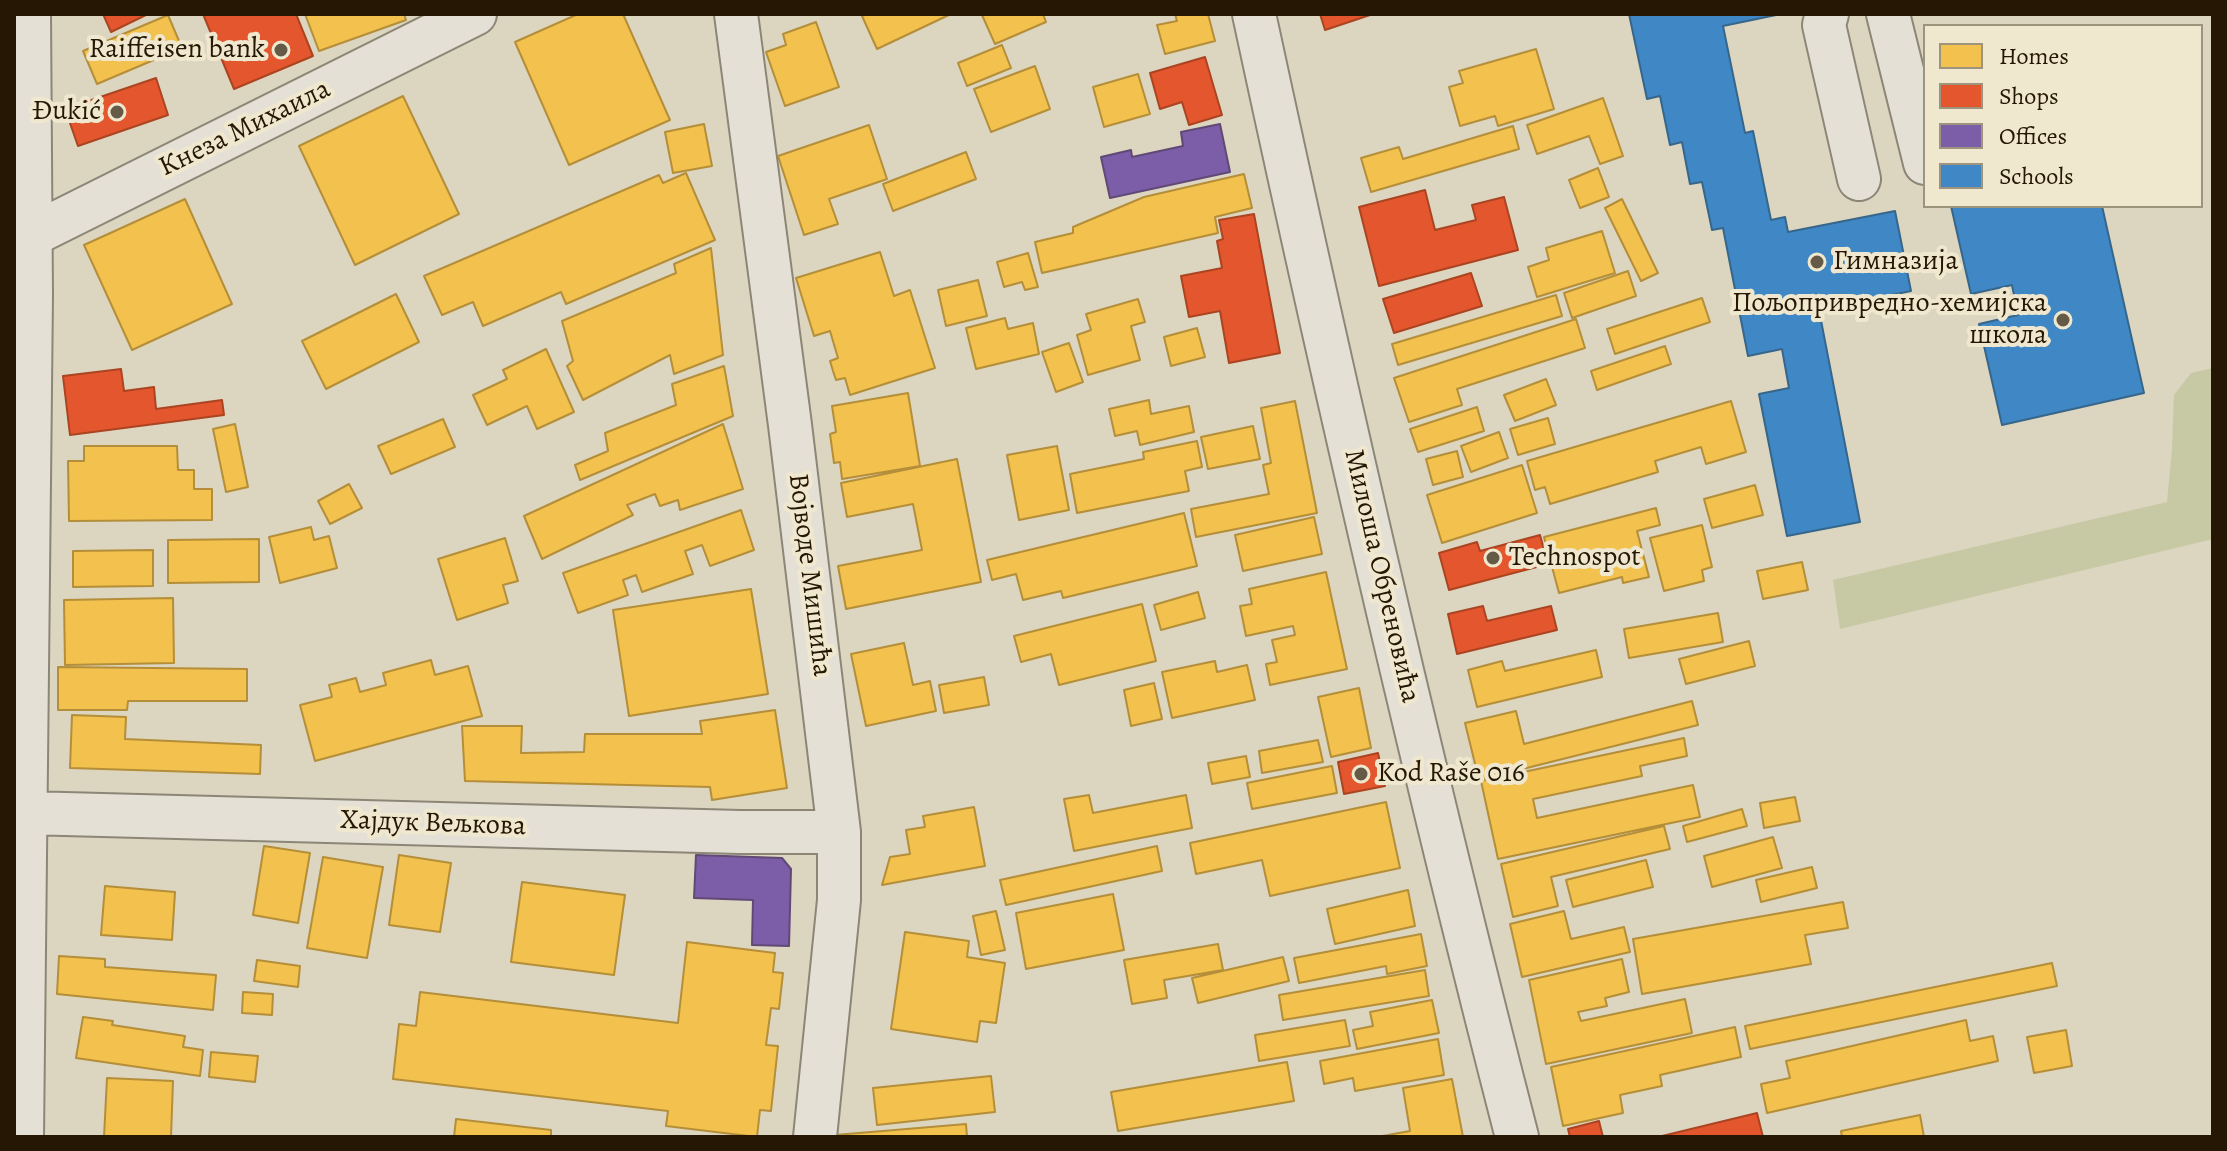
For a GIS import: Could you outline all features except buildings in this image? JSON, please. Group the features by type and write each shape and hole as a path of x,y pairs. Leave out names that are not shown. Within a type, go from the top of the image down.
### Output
{"street":[{"path":"22,1137 18,1091 27,813 23,239 29,14"},
{"name":"Кнеза Михаила","path":"23,239 475,14"},
{"name":"Војводе Мишића","path":"736,14 839,832 839,900 815,1137"},
{"name":"Милоша Обреновића","path":"1254,14 1350,445 1467,942 1517,1137"},
{"path":"1827,14 1824,25 1859,179"},
{"path":"1888,14 1923,155"},
{"name":"Хајдук Вељкова","path":"27,813 839,832"}],"green space":[{"path":"2213,368 2213,539 1840,629 1833,580 2167,502 2174,395 2191,373"}],"place":[{"name":"Raiffeisen bank","path":"281,50"},
{"name":"Đukić","path":"117,112"},
{"name":"Гимназија","path":"1817,262"},
{"name":"Пољопривредно-хемијска школа","path":"2063,320"},
{"name":"Technospot","path":"1493,558"},
{"name":"Kod Raše 016","path":"1361,774"}]}
